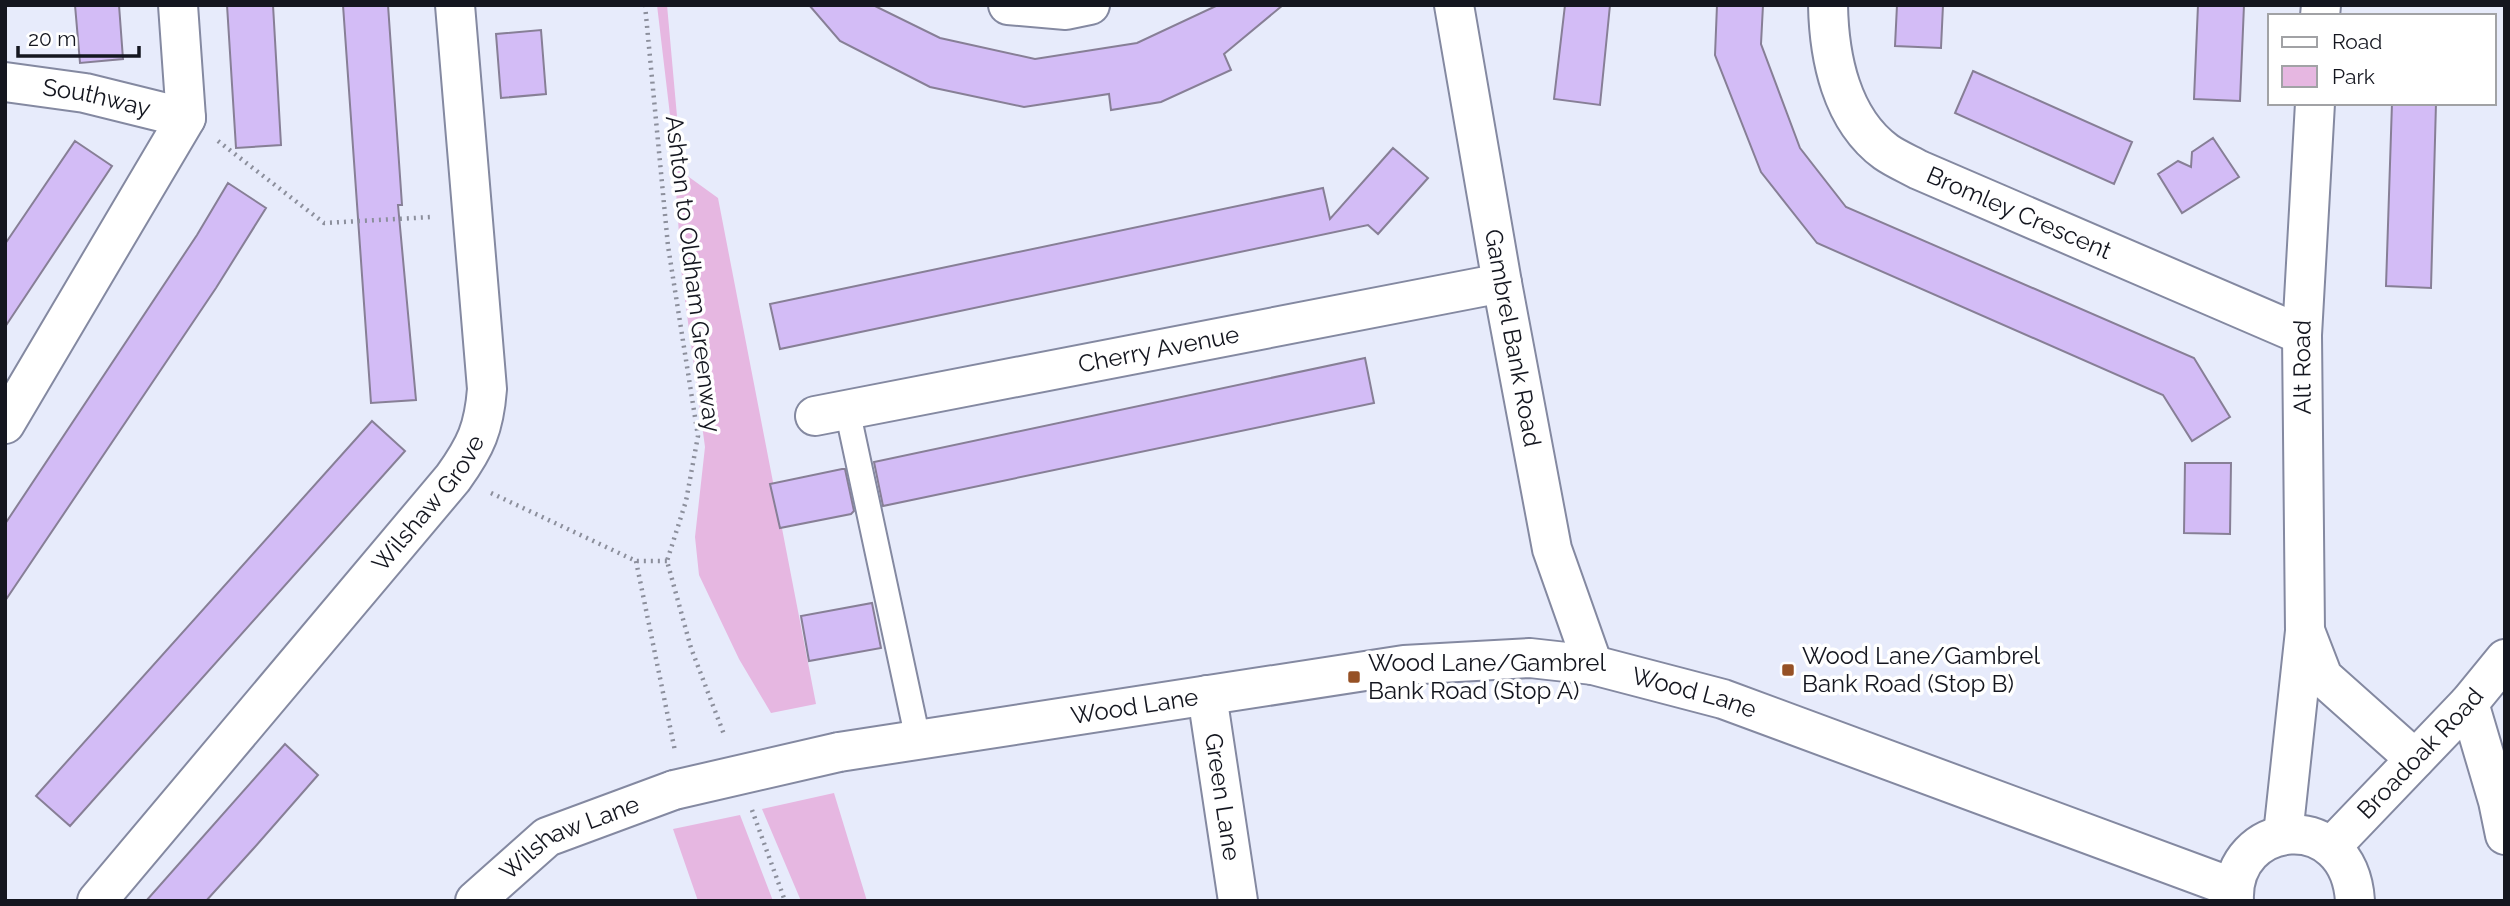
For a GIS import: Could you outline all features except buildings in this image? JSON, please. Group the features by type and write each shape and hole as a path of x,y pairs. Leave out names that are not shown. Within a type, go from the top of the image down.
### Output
{"street":[{"path":"5,424 186,118 178,5"},
{"name":"Wilshaw Grove","path":"96,901 453,478 475,447 485,418 487,389 455,5"},
{"path":"1008,5 1066,10 1090,5"},
{"name":"Gambrel Bank Road","path":"1454,5 1552,549 1593,665"},
{"name":"Bromley Crescent","path":"1828,5 1828,32 1838,79 1857,120 1885,151 1919,170 2302,335"},
{"name":"Southway","path":"5,82 85,93 186,118"},
{"name":"Alt Road","path":"2283,835 2305,631 2302,335 2315,105"},
{"name":"Cherry Avenue","path":"831,412 1502,283"},
{"name":"Alt Road","path":"2305,631 2323,677 2415,759"},
{"name":"Wood Lane","path":"839,752 1404,665 1530,658 1593,665 1723,699 2234,894"},
{"name":"Broadoak Road","path":"2332,846 2469,703 2505,659"},
{"name":"Green Lane","path":"1207,695 1238,901"},
{"path":"2469,703 2505,835"},
{"name":"Wilshaw Lane","path":"475,901 547,837 678,789 839,752"},
{"path":"2234,894 2239,869 2250,853 2265,842 2283,835 2300,834 2332,846 2346,862 2354,880 2356,901"}],"lane":[{"path":"831,412 918,740"}],"path":[{"name":"Ashton to Oldham Greenway","path":"645,5 668,246 698,436 686,501 667,561"},
{"path":"186,118 259,170 324,223 473,214"},
{"path":"453,478 636,561 667,561 691,648 728,744"},
{"path":"636,561 678,789"},
{"path":"751,808 785,901"}],"green space":[{"path":"657,5 667,5 682,172 718,198 816,704 771,713 739,659 699,575 695,537 705,447 682,278 672,132"},
{"path":"834,793 867,901 801,901 762,809"},
{"path":"740,815 773,901 698,901 673,829"}],"place":[{"name":"Wood Lane/Gambrel Bank Road (Stop B)","path":"1788,670"},
{"name":"Wood Lane/Gambrel Bank Road (Stop A)","path":"1354,677"}]}
